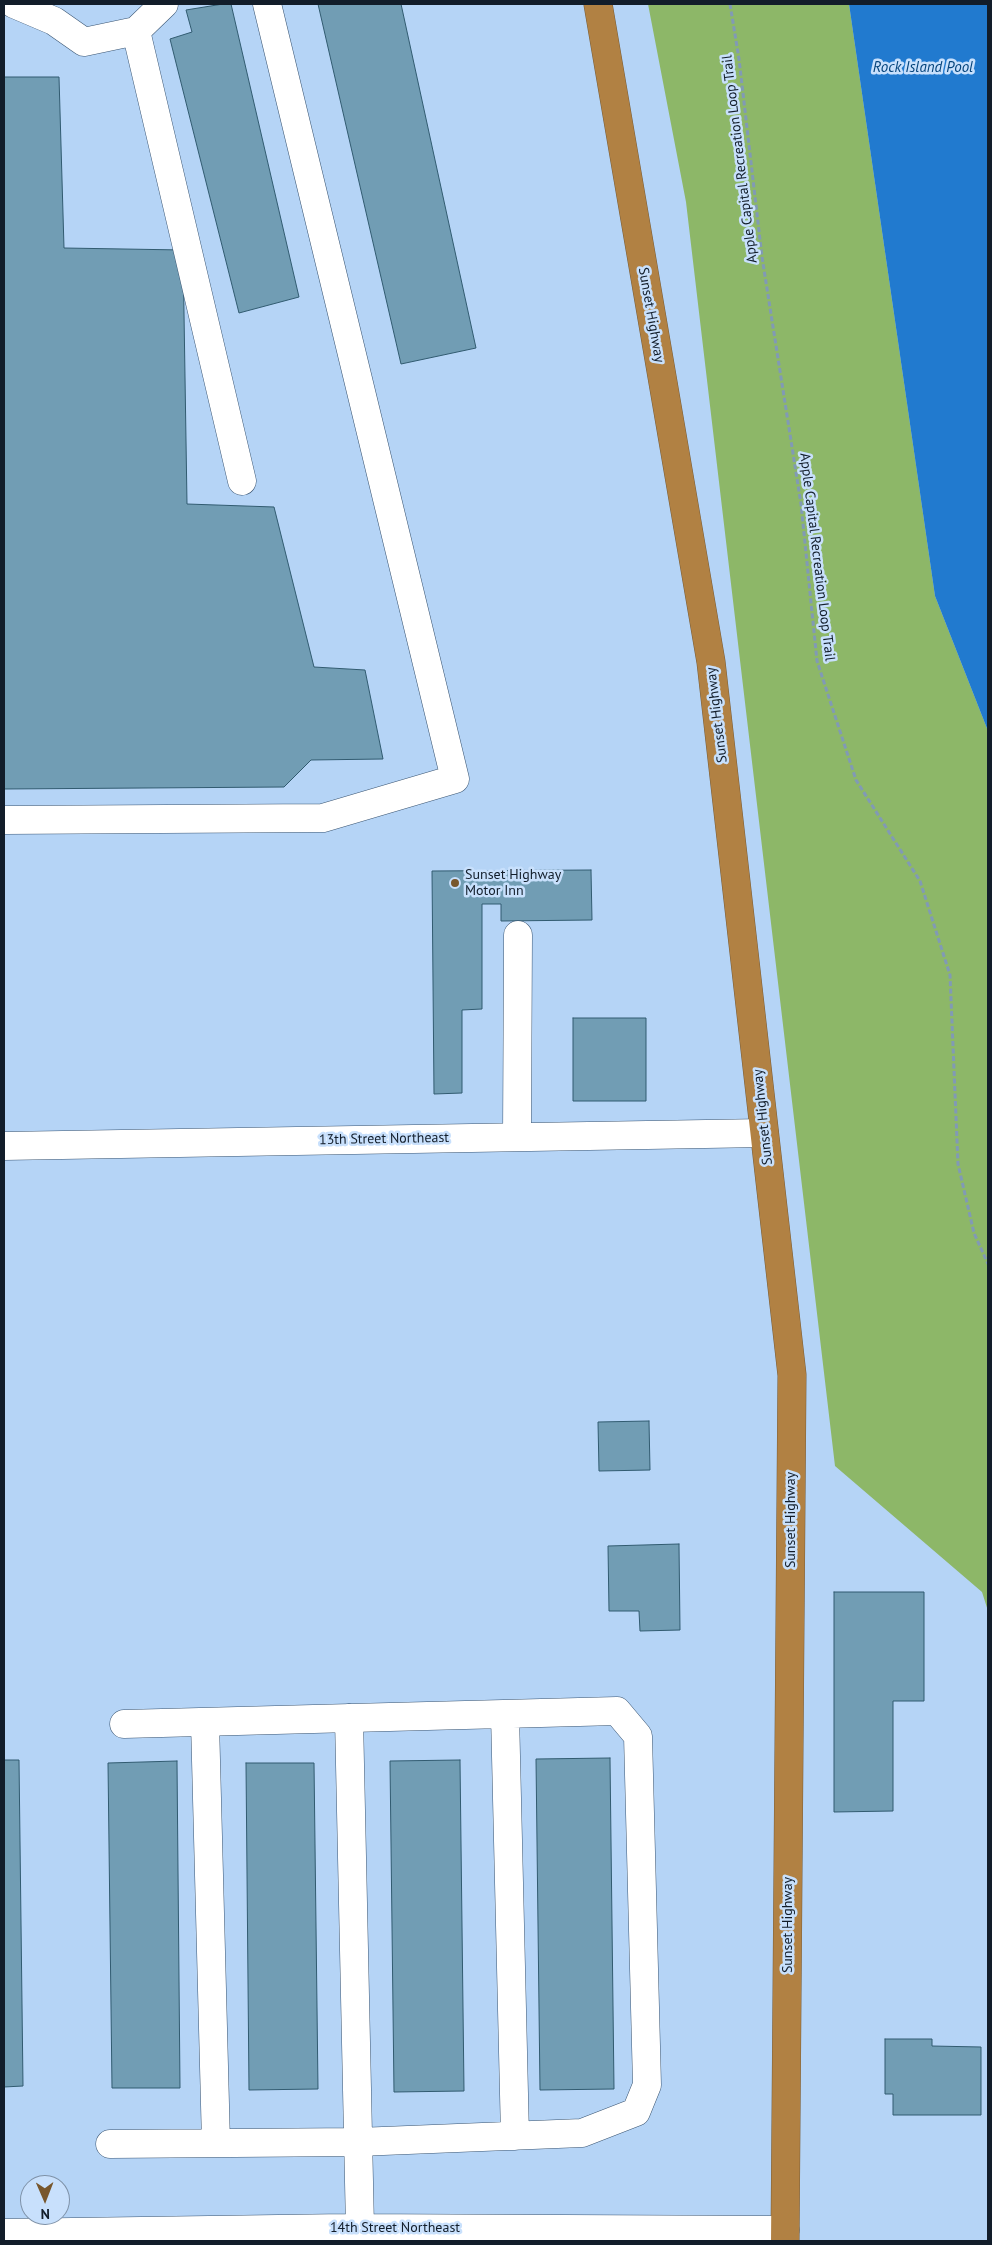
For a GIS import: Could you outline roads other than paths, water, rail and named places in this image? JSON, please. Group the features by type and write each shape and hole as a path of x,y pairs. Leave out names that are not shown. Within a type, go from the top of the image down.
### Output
{"highway":[{"name":"Sunset Highway","path":"598,4 711,662 792,1375 785,2236"}],"street":[{"path":"14,4 54,21 84,42 136,31 164,4"},
{"path":"4,820 322,818 455,779 267,4"},
{"path":"136,31 242,481"},
{"path":"517,1137 518,935"},
{"name":"13th Street Northeast","path":"4,1146 764,1133"},
{"path":"110,2144 358,2142 582,2133 636,2112 647,2085 638,1736 617,1711 124,1724"},
{"path":"504,1714 515,2136"},
{"path":"349,1718 358,2142 350,2232"},
{"path":"205,1722 216,2143"},
{"name":"14th Street Northeast","path":"4,2233 350,2232 785,2236"}],"water":[{"name":"Rock Island Pool","path":"849,4 988,4 988,731 935,596"}],"place":[{"name":"Sunset Highway Motor Inn","path":"455,883"}]}
